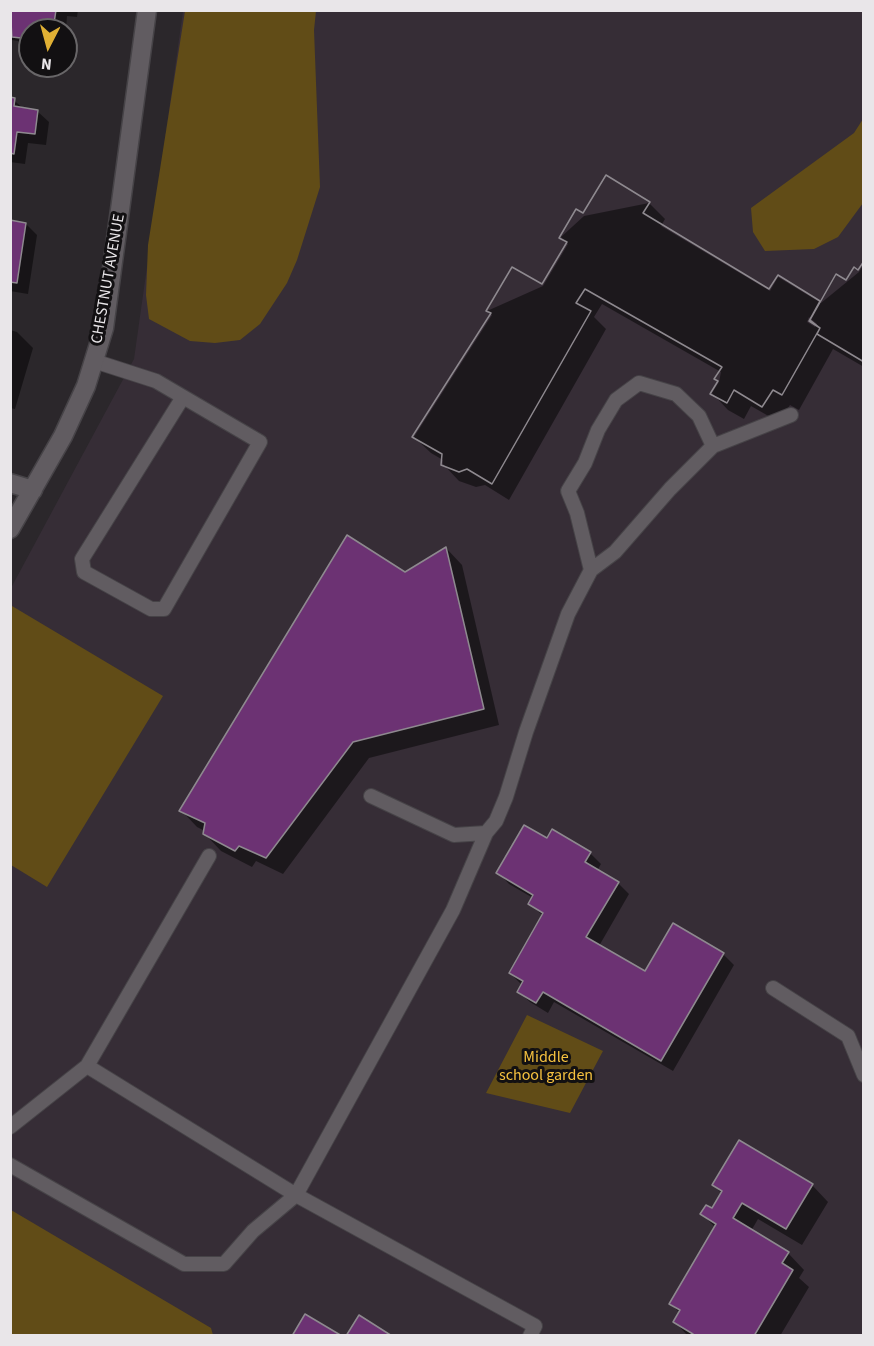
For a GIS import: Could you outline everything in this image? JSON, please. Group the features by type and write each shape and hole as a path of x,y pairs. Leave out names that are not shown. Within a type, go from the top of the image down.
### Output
{"street":[{"name":"CHESTNUT AVENUE","path":"10,529 82,396 104,328 147,10"},
{"path":"10,483 33,490"}],"lane":[{"path":"94,361 156,381 261,442 164,609 152,609 84,572 82,559 183,397"},
{"path":"591,570 577,513 568,491 585,463 598,430 616,400 639,383 676,394 699,416 713,446"},
{"path":"10,1165 184,1264 224,1264 253,1231 296,1195 453,910 486,833 496,821 568,614 591,570 615,552 670,489 713,446 791,415"},
{"path":"371,796 454,835 486,833"},
{"path":"10,1127 87,1066 209,856"},
{"path":"773,988 848,1036 864,1075"},
{"path":"87,1066 296,1195 535,1326 530,1335"}],"shaded area":[{"path":"183,11 863,11 863,1335 11,1336 11,588 134,359"}],"green space":[{"path":"185,11 316,11 314,30 320,187 297,260 287,283 260,324 240,340 215,343 190,341 149,319 146,295 148,245"},
{"path":"863,119 863,203 838,237 814,249 765,251 753,232 751,208 854,133"},
{"path":"12,606 163,696 47,887 11,865 10,609"},
{"name":"Middle school garden","path":"527,1015 603,1051 570,1113 486,1093"},
{"path":"11,1210 211,1328 213,1335 11,1335"}],"building":[{"path":"10,10 56,10 55,18 18,18 18,38 12,37"},
{"path":"10,97 15,98 14,106 38,110 35,134 17,132 14,154 10,153"},
{"path":"606,175 650,202 643,213 769,289 778,275 820,301 809,321 820,328 782,395 773,390 762,407 734,390 727,403 710,394 718,381 714,379 722,367 585,289 576,303 591,311 492,484 467,469 459,472 441,465 442,454 412,437 491,313 486,311 512,267 542,284 567,242 559,238 576,209 583,213"},
{"path":"606,175 650,202 643,213 769,289 778,275 820,301 809,321 820,328 782,395 773,390 762,407 734,390 727,403 710,394 718,381 714,379 722,367 585,289 576,303 591,311 492,484 467,469 459,472 441,465 442,454 412,437 491,313 486,311 512,267 542,284 567,242 559,238 576,209 583,213"},
{"path":"10,220 26,223 17,283 10,282"},
{"path":"864,261 864,362 817,334 820,328 810,320 836,274 846,280 854,267 858,270"},
{"path":"864,261 864,362 817,334 820,328 810,320 836,274 846,280 854,267 858,270"},
{"path":"347,535 405,572 446,547 484,709 353,742 266,858 239,846 235,851 203,834 205,823 179,811"},
{"path":"524,825 547,838 552,829 591,852 585,862 619,882 586,937 645,971 673,923 724,953 661,1061 543,992 536,1003 517,992 523,981 509,973 543,913 528,904 533,895 496,873"},
{"path":"739,1140 813,1184 786,1229 742,1203 733,1218 789,1252 782,1263 793,1270 754,1336 692,1336 693,1334 673,1322 680,1310 669,1304 716,1224 700,1214 706,1205 712,1208 722,1191 712,1185"},
{"path":"305,1314 342,1336 292,1336"},
{"path":"359,1315 392,1336 346,1336"}]}
